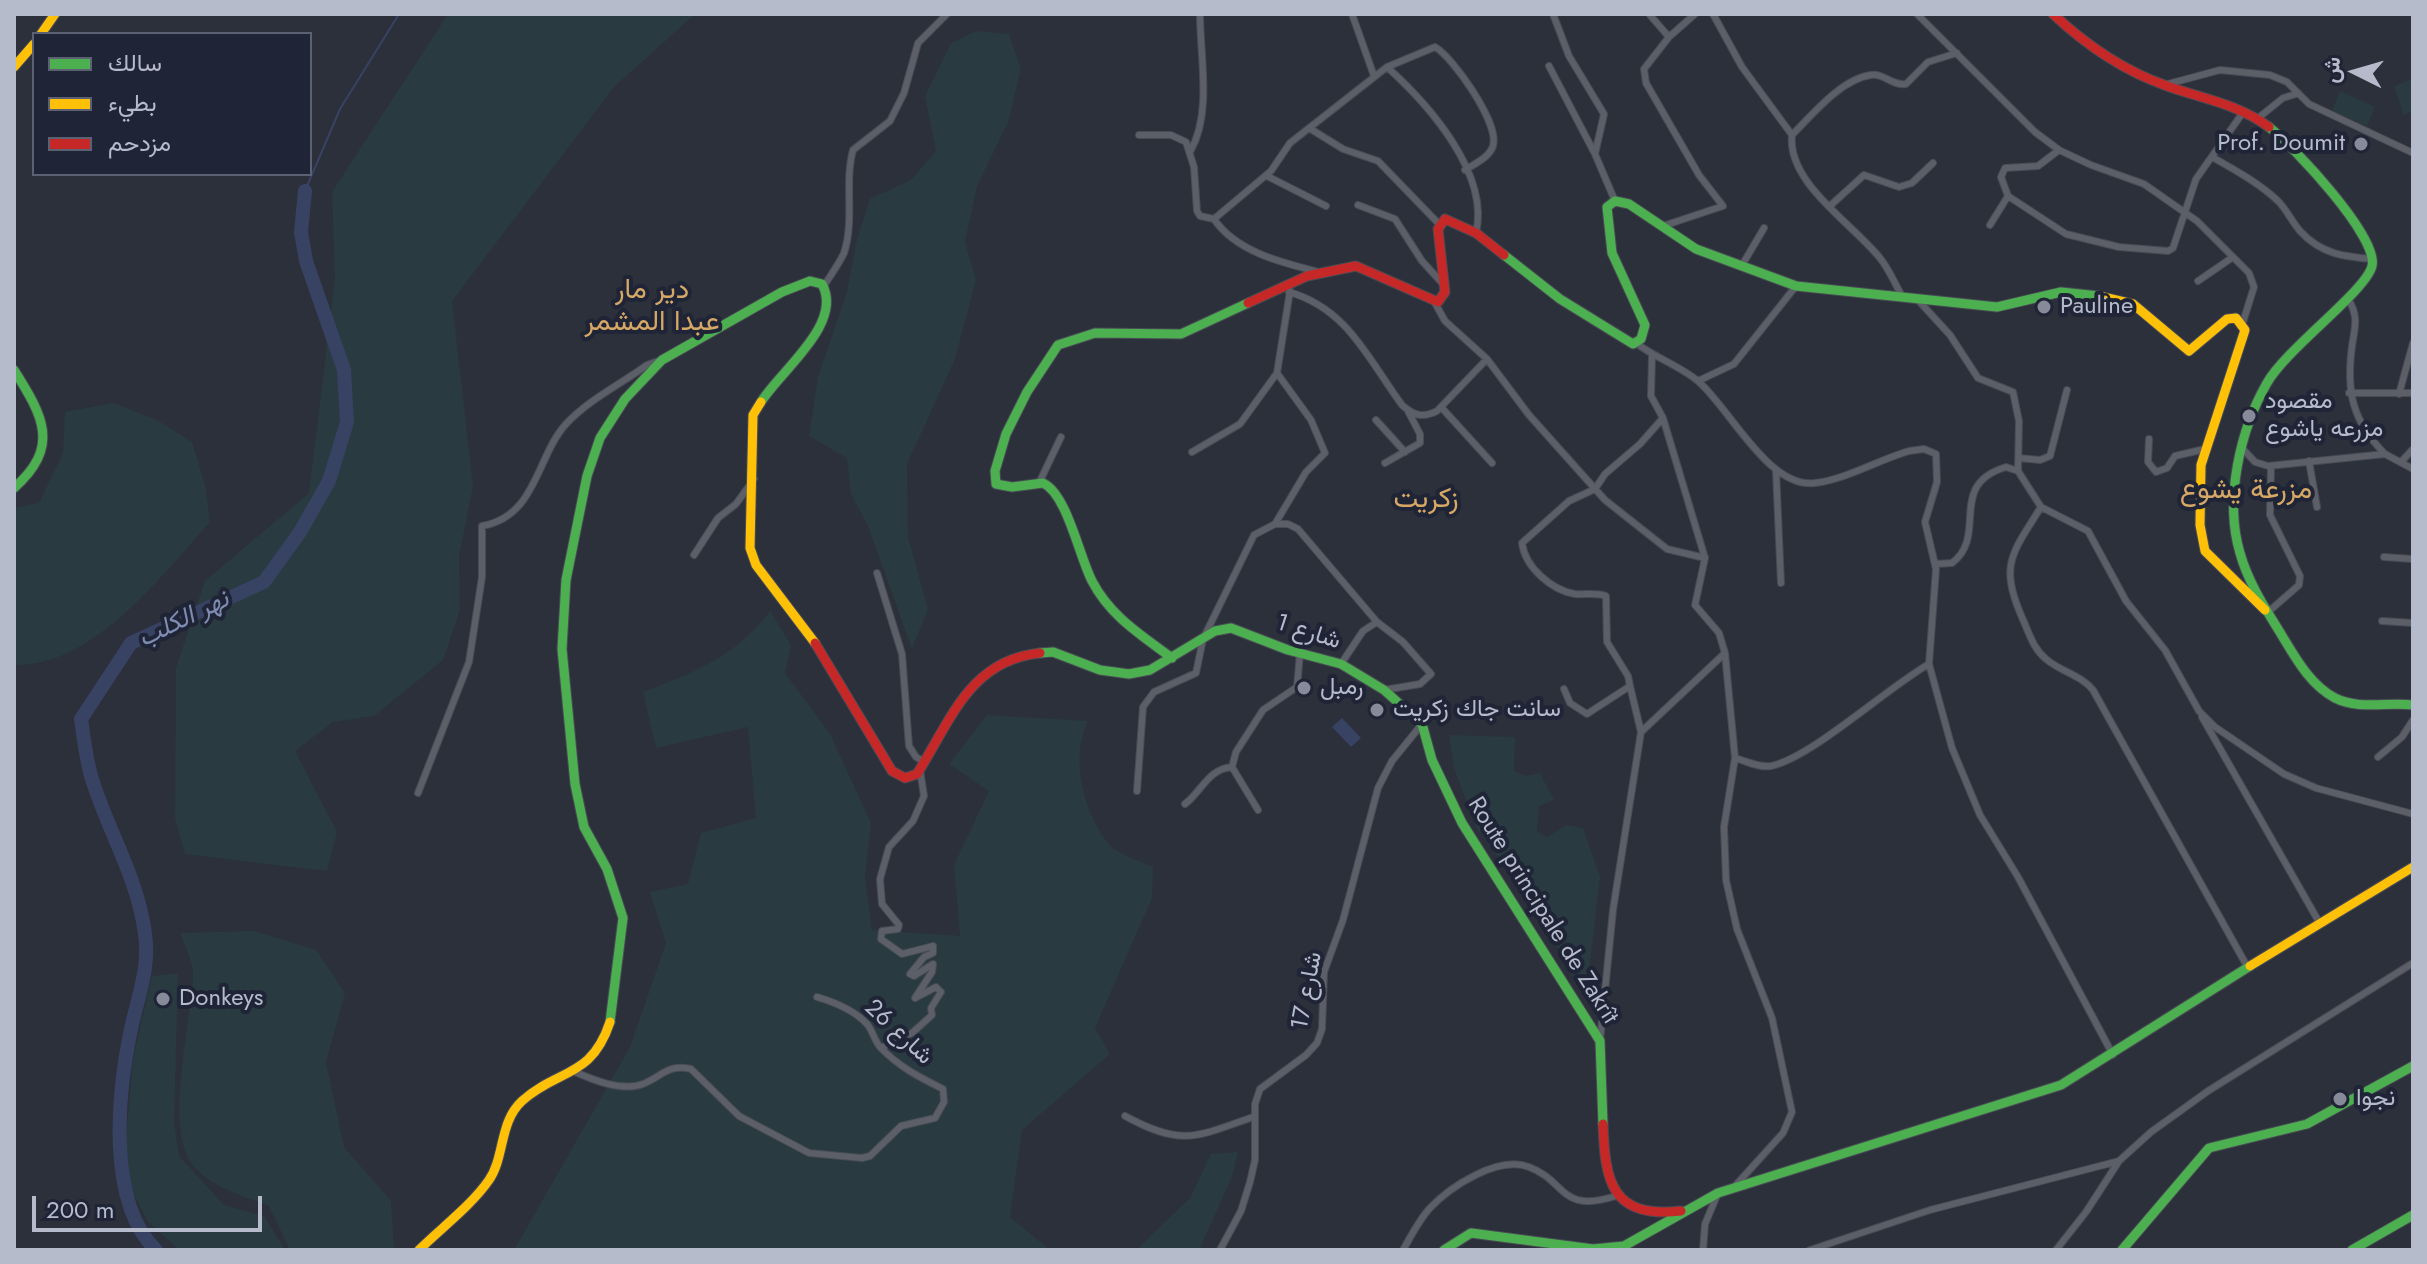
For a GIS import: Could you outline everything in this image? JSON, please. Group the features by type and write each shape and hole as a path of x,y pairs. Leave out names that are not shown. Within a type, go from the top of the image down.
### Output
{"street":[{"path":"42,32 55,14"},
{"path":"947,14 918,43 904,93 890,121 853,150 848,178 850,204 844,250 824,286 827,307 818,332 768,390 753,415 754,479 750,548 756,565 801,620 892,771 905,778 923,766 958,705 1001,661 1013,656 1053,652 1124,674 1150,670 1172,658 1123,621 1105,602 1088,572 1058,494 1040,481 1001,487 994,478 994,461 1028,392 1058,345 1095,333 1181,334 1290,288 1319,272 1356,266 1435,303 1445,321 1487,359 1595,489 1667,549 1705,558"},
{"path":"1191,150 1199,135 1202,104 1200,14"},
{"path":"1352,14 1374,76"},
{"path":"1553,14 1569,56 1604,114 1595,154"},
{"path":"1649,14 1669,37"},
{"path":"1660,227 1723,206 1699,175 1646,83 1644,69 1669,37 1695,14"},
{"path":"1713,14 1742,67 1792,135 1792,157 1797,168 1811,188 1883,261 1903,298"},
{"path":"1917,14 2017,117 2059,150 2144,184 2184,210 2249,273 2254,287 2243,322 2239,362 2205,449 2200,490 2201,542 2212,559 2266,612"},
{"path":"2053,14 2110,59 2136,74 2244,111 2257,119 2317,175 2359,231 2373,259 2369,275 2273,373 2257,406 2242,448 2236,538 2266,612 2293,654 2328,694 2359,705 2413,705"},
{"path":"14,67 32,46"},
{"path":"1214,219 1267,176 1290,143 1374,76 1387,67 1435,47 1467,82 1488,119 1494,138 1489,153 1465,170"},
{"path":"1792,135 1821,106 1863,77 1878,75 1894,85 1906,84 1928,62 1957,53"},
{"path":"1549,66 1595,154 1615,201"},
{"path":"1387,67 1448,132 1480,216 1476,233"},
{"path":"2164,85 2207,72 2231,69 2281,79 2321,111 2413,153"},
{"path":"2257,119 2283,98 2296,94"},
{"path":"2059,150 2038,166 2005,168 2001,177 2008,196 2066,234 2150,249 2173,248 2196,179 2244,111"},
{"path":"1309,128 1343,149 1378,161 1439,224 1444,285 1443,299 1435,303"},
{"path":"1139,135 1171,135 1186,142 1191,150 1200,216 1214,219 1265,256 1319,272"},
{"path":"2212,157 2261,186 2282,204 2299,230 2315,244 2338,255 2373,259"},
{"path":"1831,205 1866,174 1899,187 1912,183 1933,163"},
{"path":"1267,176 1326,206"},
{"path":"1990,225 2008,196"},
{"path":"1636,343 1645,333 1645,325 1609,243 1607,207 1615,201 1629,204 1696,249 1796,286 1997,307 2061,292 2107,297 2133,304 2189,351 2227,319 2236,318 2243,322"},
{"path":"1358,205 1395,219 1422,261 1444,285"},
{"path":"1439,224 1445,219 1452,220 1476,233 1560,299 1628,343 1636,343 1652,356 1698,381 1775,469 1793,481 1815,483 1909,451 1932,451 1936,454 1939,472 1925,522 1936,564 1929,664 1967,788 2113,1055"},
{"path":"1741,267 1764,228"},
{"path":"2198,281 2233,257"},
{"path":"418,793 469,662 482,577 482,526 505,519 517,505 540,473 561,431 574,417 647,365 662,360 801,283 815,281 824,286"},
{"path":"1698,381 1734,364 1796,286"},
{"path":"1192,452 1240,424 1277,373 1290,288"},
{"path":"1290,288 1316,300 1337,316 1408,411 1420,434 1420,443 1385,463"},
{"path":"1917,299 1950,335 1978,378 2013,392 2019,421 2018,471 2041,507 2088,531 2126,601 2165,650 2319,922"},
{"path":"2348,299 2357,321 2349,393 2356,417 2385,454 2413,469"},
{"path":"2399,394 2413,343"},
{"path":"1652,356 1651,396 1663,418 1705,558 1695,605 1719,633 1725,653 1735,758 1724,827 1726,880 1737,929 1772,1018 1792,1112 1783,1133 1734,1187"},
{"path":"1408,411 1427,415 1441,407 1487,359"},
{"path":"419,1250 490,1179 510,1116 522,1101 590,1061 606,1036 615,993 623,918 607,869 584,827 575,784 574,750 563,684 566,580 587,476 600,438 625,399 662,360"},
{"path":"14,370 34,401 45,442 40,461 14,488"},
{"path":"1275,524 1306,472 1325,453 1311,420 1277,373"},
{"path":"2019,458 2040,460 2050,456 2067,390"},
{"path":"2349,393 2413,393"},
{"path":"1441,407 1492,463"},
{"path":"1600,1041 1613,910 1641,732 1628,676 1607,642 1606,596 1559,589 1544,579 1523,553 1522,543 1555,512 1595,489 1615,463 1640,444 1663,418"},
{"path":"1376,420 1405,452"},
{"path":"1040,481 1061,437"},
{"path":"2149,439 2148,462 2156,472 2167,468 2175,456 2205,449"},
{"path":"2242,448 2255,462 2271,466 2385,454"},
{"path":"2401,462 2413,449"},
{"path":"2309,461 2317,507"},
{"path":"2266,612 2299,585 2300,576 2270,515 2271,466"},
{"path":"1936,564 1952,563 1961,553 1969,533 1973,492 1979,481 2006,467 2018,471"},
{"path":"1775,469 1781,583"},
{"path":"694,555 718,518 736,504 754,479"},
{"path":"2041,507 2016,549 2009,571 2013,599 2031,640 2050,662 2075,674 2093,690 2248,968"},
{"path":"1137,791 1143,707 1154,692 1196,673 1203,639 1254,535 1275,524 1288,524 1298,529 1377,622 1403,642 1431,674 1420,684 1384,690"},
{"path":"2384,557 2413,559"},
{"path":"877,573 902,654 909,746 923,766 924,796 913,821 889,847 880,879 882,904 899,928 883,930 881,935 885,944 902,954 933,946 933,953 924,957 910,974 914,976 933,964 934,969 915,998 936,987 941,992 931,1008 932,1015 922,1025 881,1048"},
{"path":"2382,621 2413,623"},
{"path":"1341,664 1363,631 1377,622"},
{"name":"شارع 1","path":"1172,658 1215,631 1231,628 1341,664 1384,690 1422,724"},
{"path":"1258,810 1232,767 1236,752 1263,710 1297,687 1300,653"},
{"path":"1641,732 1725,653"},
{"path":"1735,758 1769,766 1784,761 1929,664"},
{"path":"1564,689 1570,703 1587,714 1630,686"},
{"path":"2199,711 2231,739 2284,774 2343,796 2413,814"},
{"path":"2378,757 2402,737 2413,720"},
{"name":"Route principale de Zakrît","path":"1422,724 1432,760 1462,823 1600,1041 1605,1169 1616,1196"},
{"name":"شارع 17","path":"1220,1250 1241,1211 1250,1182 1255,1160 1254,1117 1260,1089 1306,1055 1317,1043 1322,1029 1324,972 1343,920 1378,788 1392,761 1422,724"},
{"path":"1185,804 1197,796 1205,780 1224,768 1232,767"},
{"path":"1444,1250 1471,1233 1512,1236 1575,1249 1611,1250 1624,1246 1681,1211 1734,1187 2035,1094 2113,1055 2319,922 2413,867"},
{"path":"2056,1250 2086,1212 2119,1161 2138,1142 2193,1101 2413,963"},
{"name":"شارع 26","path":"573,1071 593,1080 632,1086 647,1082 668,1068 691,1069 752,1124 809,1153 870,1156 901,1126 935,1118 945,1096 940,1087 916,1078 881,1048 866,1023 837,1003 817,997"},
{"path":"2122,1250 2209,1148 2307,1124 2413,1066"},
{"path":"1125,1116 1148,1129 1185,1138 1254,1117"},
{"path":"1810,1250 1943,1207 2119,1161"},
{"path":"1403,1250 1425,1213 1450,1189 1508,1164 1527,1166 1575,1199 1595,1202 1616,1196 1648,1212 1681,1211"},
{"path":"1703,1250 1705,1224 1718,1193"},
{"path":"2352,1250 2389,1226 2413,1215"}],"shaded area":[{"path":"448,14 695,14 614,87 452,301 473,486 459,556 460,610 443,660 374,716 333,722 295,751 337,832 327,871 185,854 175,818 176,668 205,581 309,493 335,278 332,192"},
{"path":"976,31 1009,34 1021,69 1008,122 977,186 965,242 976,280 955,359 907,464 908,537 928,609 912,649 868,526 851,494 847,458 809,436 818,377 847,292 857,239 870,199 911,180 936,151 925,96 951,43"},
{"path":"2413,79 2413,111 2404,115 2394,86"},
{"path":"2340,91 2375,107 2367,126 2332,111"},
{"path":"113,403 157,420 192,442 205,485 210,522 148,592 98,635 71,651 43,662 14,665 14,508 39,503 63,453 65,412"},
{"path":"770,611 791,645 785,673 830,734 871,823 865,877 872,930 960,936 954,865 989,791 949,764 987,715 1088,721 1080,751 1080,768 1092,817 1113,848 1153,867 1152,898 1095,1028 1110,1054 1022,1130 1010,1217 1050,1250 514,1250 630,1047 666,943 650,892 688,884 701,833 756,818 748,727 656,748 643,692 680,678 729,651"},
{"path":"1449,735 1515,737 1514,771 1526,776 1540,773 1554,800 1539,806 1537,832 1547,837 1566,825 1583,828 1600,877 1587,988 1582,993 1531,900 1477,829 1454,768"},
{"path":"254,931 316,950 345,993 326,1062 344,1147 391,1201 394,1250 290,1250 269,1206 215,1184 190,1161 183,1143 180,1096 193,973 180,933"},
{"path":"178,973 174,1123 179,1156 224,1205 264,1216 285,1250 180,1250 148,1222 123,1172 133,1058 152,976"},
{"path":"1238,1152 1232,1177 1199,1250 1136,1250 1190,1198 1211,1154"}],"water":[{"path":"1342,718 1361,738 1351,747 1332,727"}],"waterway":[{"path":"312,175 340,109 399,14"},
{"path":"305,191 311,176"},
{"name":"نهر الكلب","path":"156,1250 140,1229 129,1204 120,1145 122,1083 145,970 145,934 136,893 92,779 81,719 131,643 264,582 300,532 329,481 347,422 344,370 306,261 301,232 305,191"}],"traffic: fast":[{"path":"2269,127 2314,172 2349,214 2371,252 2372,266 2356,290 2277,369 2257,402 2242,443 2234,488 2235,532 2240,553 2263,605 2298,661 2318,686 2344,702 2413,705"},
{"path":"1504,255 1560,299 1633,344 1641,339 1645,325 1612,253 1607,207 1615,201 1629,204 1696,249 1796,286 1997,307 2061,292 2099,296"},
{"path":"610,1022 623,918 607,869 584,827 575,784 562,649 566,580 587,476 600,438 625,399 662,360 782,292 810,281 822,284 826,299 824,315 817,331 761,402"},
{"path":"1172,658 1127,624 1099,593 1087,570 1066,512 1051,489 1043,483 1012,487 996,484 995,471 1006,434 1027,392 1058,345 1095,333 1181,334 1248,303"},
{"path":"14,370 33,402 42,431 38,459 14,488"},
{"path":"1040,653 1053,652 1100,670 1129,674 1150,670 1215,631 1231,628 1288,650 1341,664 1384,690 1422,724 1432,760 1462,823 1600,1041 1603,1124"},
{"path":"1444,1250 1471,1233 1593,1249 1624,1246 1718,1193 2061,1085 2250,966"},
{"path":"2122,1250 2209,1148 2307,1124 2413,1066"},
{"path":"2352,1250 2413,1215"}],"traffic: slow":[{"path":"42,32 55,14"},
{"path":"14,67 32,46"},
{"path":"2099,296 2133,304 2189,351 2227,319 2236,318 2245,330 2201,465 2200,525 2205,551 2265,610"},
{"path":"761,402 753,415 750,548 756,565 815,643"},
{"path":"2250,966 2413,867"},
{"path":"419,1250 465,1208 489,1180 515,1109 536,1090 584,1063 602,1040 610,1022"}],"traffic: jam":[{"path":"2053,14 2092,46 2136,73 2233,107 2269,127"},
{"path":"1248,303 1307,276 1356,266 1438,302 1445,292 1438,229 1445,219 1476,233 1504,255"},
{"path":"815,643 892,771 905,778 917,774 952,714 979,680 996,667 1016,658 1040,653"},
{"path":"1603,1124 1606,1163 1616,1192 1640,1209 1681,1211"}],"place":[{"name":"Prof. Doumit","path":"2361,144"},
{"name":"Pauline","path":"2044,307"},
{"name":"مقصود مزرعه ياشوع","path":"2249,416"},
{"name":"رمبل","path":"1304,688"},
{"name":"سانت جاك زكريت","path":"1377,710"},
{"name":"Donkeys","path":"163,999"},
{"name":"نجوا","path":"2340,1099"}],"district":[{"name":"دير مار عبدا المشمر","path":"652,307"},
{"name":"مزرعة يشوع","path":"2246,491"},
{"name":"زكريت","path":"1426,500"}]}
